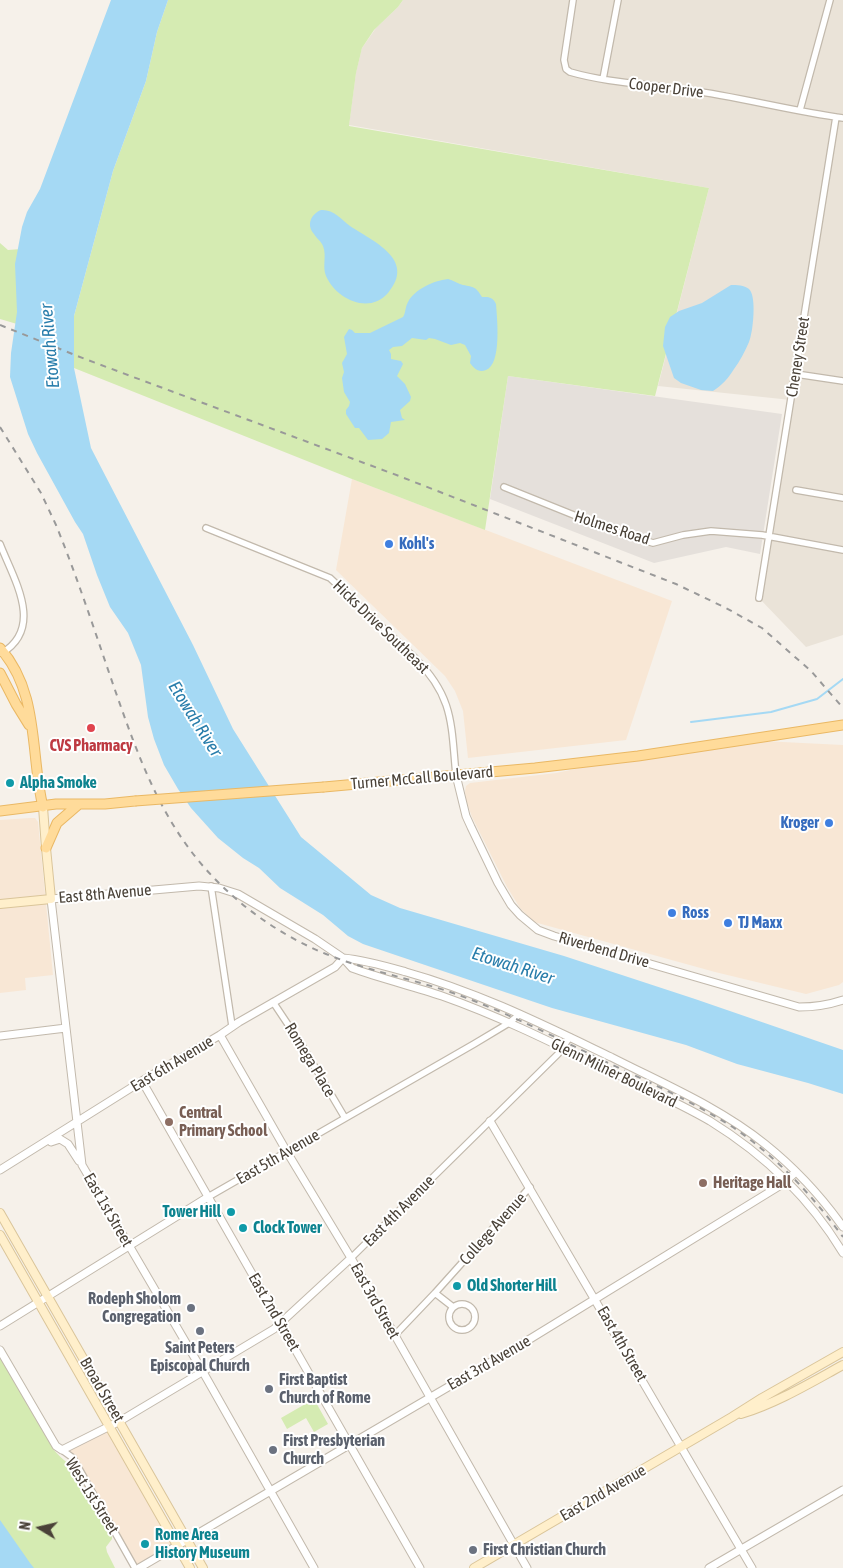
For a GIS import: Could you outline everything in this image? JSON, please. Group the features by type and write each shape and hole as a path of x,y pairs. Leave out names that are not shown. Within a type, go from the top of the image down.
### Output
{"main road":[{"path":"1,651 19,679 28,702 37,757 40,793 44,807"},
{"path":"0,673 31,728"},
{"name":"Turner McCall Boulevard","path":"0,811 56,804 134,801 324,787 535,768 638,756 840,725"},
{"path":"46,848 57,822 79,804"},
{"name":"East 1st Street","path":"44,807 46,848 52,899"},
{"name":"East 8th Avenue","path":"0,904 52,899"},
{"name":"Broad Street","path":"0,1213 204,1568"},
{"name":"Broad Street","path":"0,1235 190,1568"},
{"name":"East 2nd Avenue","path":"474,1568 843,1352"},
{"name":"East 2nd Avenue","path":"732,1417 760,1408 843,1365"}],"street":[{"name":"Cooper Drive","path":"573,0 564,60 566,69 570,72 582,76 686,89 840,118"},
{"path":"604,79 618,0"},
{"path":"800,110 830,0"},
{"name":"Cheney Street","path":"759,598 840,118"},
{"path":"796,374 843,381"},
{"name":"Holmes Road","path":"504,487 611,530 653,544 683,535 711,530 762,535 843,550"},
{"path":"796,490 843,498"},
{"name":"Hicks Drive Southeast","path":"206,528 330,578 415,658 428,671 441,690 449,710 456,774"},
{"path":"0,544 25,614 23,626 18,637 11,646 1,651"},
{"name":"Riverbend Drive","path":"456,774 466,816 498,883 511,905 538,930 799,1007 830,1005 843,1000"},
{"path":"211,886 232,1026"},
{"name":"East 8th Avenue","path":"52,899 211,886"},
{"name":"Glenn Milner Boulevard","path":"211,886 238,894 343,958 352,968 442,996 509,1023 708,1121 754,1151 786,1180 812,1208 841,1245 843,1253"},
{"name":"East 1st Street","path":"52,899 82,1165 203,1372 314,1568"},
{"name":"Glenn Milner Boulevard","path":"343,958 362,959 461,990 570,1037 712,1108 766,1145 796,1172 823,1201 843,1227"},
{"name":"East 6th Avenue","path":"0,1170 77,1124 232,1026 335,967 343,958"},
{"name":"Romega Place","path":"273,1002 303,1046 345,1118"},
{"name":"East 5th Avenue","path":"0,1326 208,1197 509,1023 520,1014"},
{"path":"0,1036 66,1028"},
{"name":"East 3rd Street","path":"220,1035 351,1258 526,1568"},
{"name":"East 4th Avenue","path":"62,1450 120,1420 203,1372 280,1324 351,1258 490,1121 562,1048 570,1037"},
{"name":"East 2nd Street","path":"142,1082 420,1568"},
{"name":"East 4th Street","path":"490,1121 752,1568"},
{"path":"34,1148 62,1140 68,1144 82,1165"},
{"name":"East 3rd Avenue","path":"140,1568 596,1299 796,1172"},
{"name":"College Avenue","path":"394,1336 530,1187"},
{"path":"435,1293 453,1307"},
{"path":"462,1304 472,1309 474,1317 469,1327 459,1329 452,1325 449,1318 453,1307 462,1304"},
{"name":"West 1st Street","path":"0,1350 56,1446 73,1458 135,1568"},
{"path":"709,1568 843,1490"}],"shaded area":[{"path":"403,0 843,0 843,635 806,647 759,598 791,400 658,386 709,188 349,125 356,72 362,48 376,28"},
{"path":"508,376 782,414 760,554 726,547 654,563 490,499"},
{"path":"352,479 672,601 626,740 468,758 463,711 455,691 445,676 336,570"},
{"path":"742,740 843,745 843,982 839,985 806,994 715,972 534,922 520,908 507,887 472,817 466,800 466,786 470,783 556,773 638,756"},
{"path":"35,818 38,822 53,975 25,978 26,990 0,993 0,820"},
{"path":"108,1426 178,1546 135,1568 62,1450"}],"green space":[{"path":"168,0 403,0 374,30 362,48 356,73 349,126 709,188 655,396 508,376 485,530 74,368 74,316 113,171 146,81 157,32"},
{"path":"0,243 8,250 21,249 17,324 0,319"},
{"path":"0,1357 54,1450 80,1475 79,1482 93,1506 98,1508 112,1534 112,1539 106,1547 115,1568 0,1568"},
{"path":"314,1399 328,1424 314,1432 306,1418 287,1429 281,1418"}],"water":[{"name":"Etowah River","path":"111,0 168,0 157,32 146,81 113,171 74,316 74,368 91,448 193,645 233,729 301,837 371,895 400,908 564,956 843,1050 843,1094 737,1064 686,1045 552,1008 363,944 348,936 323,915 280,888 259,868 218,838 191,808 178,789 164,765 154,739 148,717 141,665 128,633 110,607 83,534 28,434 10,377 11,353 17,312 15,264 22,227 27,212 40,189"},
{"path":"321,210 337,215 388,252 395,261 397,270 396,281 388,293 380,300 372,303 354,301 345,297 331,284 325,272 323,246 310,227 312,217"},
{"path":"448,279 474,288 482,297 494,300 496,304 497,340 491,366 483,371 475,368 470,363 471,356 465,345 460,343 451,345 435,339 412,338 402,346 393,347 389,350 391,359 401,361 403,364 397,376 405,384 411,397 410,401 400,410 402,418 405,420 391,422 389,433 382,439 368,440 359,428 355,428 346,414 350,402 344,392 342,378 344,372 342,363 347,354 344,337 349,329 355,333 370,333 403,317 407,304 415,293 431,284"},
{"path":"731,285 749,289 753,299 752,331 744,352 727,379 713,391 701,390 681,383 674,378 663,346 665,327 670,317 679,311 702,303"},
{"path":"0,1520 30,1563 34,1568 0,1568"}],"waterway":[{"path":"691,722 771,712 817,699 843,679"}],"railway":[{"path":"0,325 85,359 399,476 676,584 762,628 811,671 843,708"},
{"path":"0,427 41,493 56,525 132,737 151,782 162,805 187,846 216,880 244,906 292,938 342,960 456,994 493,1009 667,1091 731,1126 778,1163 806,1191 843,1237"}],"place":[{"name":"Kohl's","path":"389,544"},
{"name":"CVS Pharmacy","path":"91,728"},
{"name":"Alpha Smoke","path":"10,783"},
{"name":"Kroger","path":"829,823"},
{"name":"Ross","path":"672,913"},
{"name":"TJ Maxx","path":"728,923"},
{"name":"Central Primary School","path":"169,1122"},
{"name":"Heritage Hall","path":"703,1183"},
{"name":"Tower Hill","path":"231,1212"},
{"name":"Clock Tower","path":"243,1228"},
{"name":"Old Shorter Hill","path":"457,1286"},
{"name":"Rodeph Sholom Congregation","path":"191,1308"},
{"name":"Saint Peters Episcopal Church","path":"200,1331"},
{"name":"First Baptist Church of Rome","path":"269,1389"},
{"name":"First Presbyterian Church","path":"273,1450"},
{"name":"Rome Area History Museum","path":"145,1544"},
{"name":"First Christian Church","path":"473,1550"}]}
